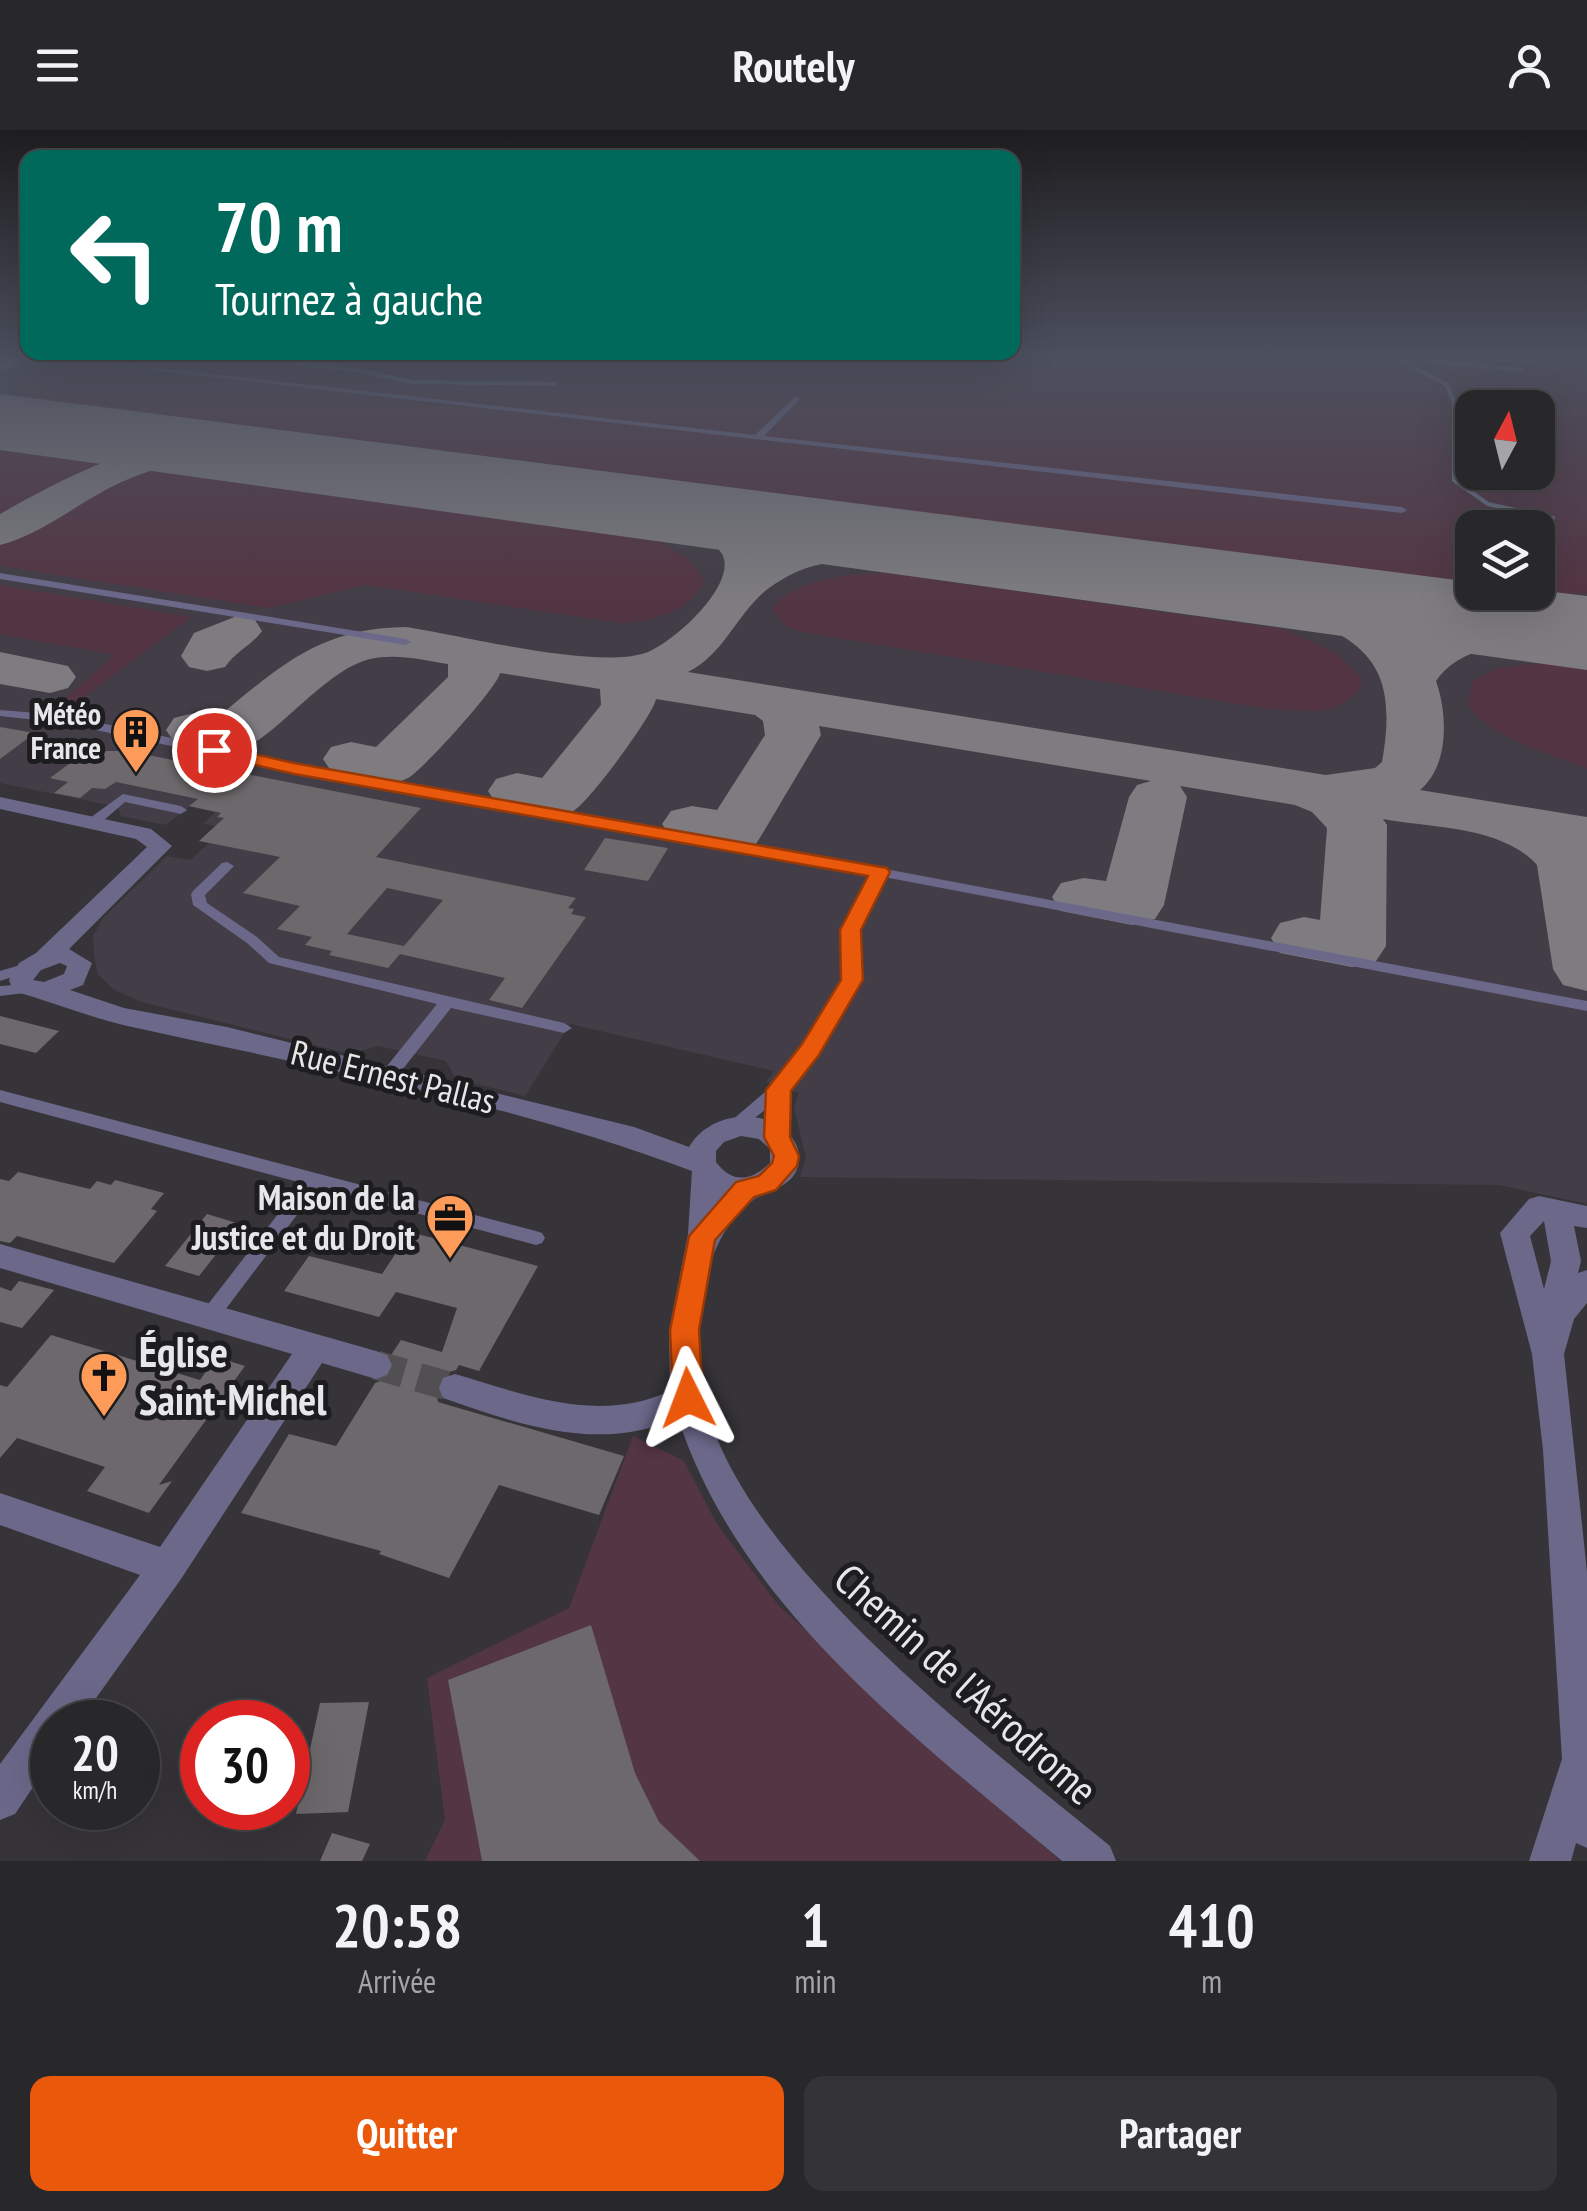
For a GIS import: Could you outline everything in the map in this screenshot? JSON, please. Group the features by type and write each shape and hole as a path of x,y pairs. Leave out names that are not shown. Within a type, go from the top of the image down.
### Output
{"street":[{"path":"0,803 143,834 161,846 90,914 36,976 66,984 77,966 90,914"},
{"name":"Rue Ernest Pallas","path":"77,966 113,1000 151,1019"},
{"name":"Rue Ernest Pallas","path":"36,976 121,1016 151,1019 634,1137 702,1168"},
{"path":"754,1126 777,1137 786,1156 784,1166 767,1184 745,1189 726,1187 702,1168 700,1152 723,1131 754,1126"},
{"name":"Rue Ernest Pallas","path":"634,1137 690,1138 723,1131"},
{"name":"Chemin de l'Aérodrome","path":"702,1168 702,1236 684,1330 688,1398 700,1444 734,1506 798,1592 929,1722 1094,1861"},
{"path":"702,1236 745,1189"},
{"path":"1548,1354 1560,1313 1559,1287 1566,1261 1561,1211 1515,1233 1548,1354 1560,1450 1587,1827"},
{"path":"0,1256 376,1365"},
{"path":"1560,1313 1587,1282"},
{"path":"71,1700 168,1567 315,1348"},
{"path":"455,1388 561,1418 608,1422 646,1416 688,1398"},
{"path":"0,1510 168,1567"},
{"path":"1550,1861 1583,1754"},
{"path":"0,1799 30,1757"}],"lane":[{"path":"757,438 1402,510"},
{"path":"0,576 406,642"},
{"path":"0,713 63,719 294,768 880,872 1587,1006"},
{"path":"92,822 123,798 182,810"},
{"path":"227,866 198,894 200,906 252,940 274,960 564,1028"},
{"path":"723,1131 778,1090 810,1049 852,980 850,930 880,872"},
{"path":"0,976 36,976"},
{"path":"0,991 36,976"},
{"path":"389,1076 447,1002"},
{"path":"777,1137 778,1090"},
{"path":"0,1096 536,1238"},
{"path":"210,1317 314,1180"}],"shaded area":[{"path":"0,438 1455,438 1455,490 1555,490 1555,438 1587,438 1587,1204 1499,1185 800,1177 806,1158 794,1108 799,1093 766,1082 774,1071 570,1024 525,1096 456,1079 446,1061 378,1046 350,1054 141,1002 113,989 97,973 94,954 93,936 103,918 167,856 190,860 208,844 215,826 203,824 215,812 189,807 165,825 121,816 118,807 0,783"},
{"path":"332,438 1455,438 1455,490 1555,490 1555,438 1587,438 1587,593 1555,593 1555,510 1455,510 1455,583"},
{"path":"0,450 97,463 92,471 0,525"},
{"path":"138,469 657,541 688,558 704,579 691,600 670,613 622,623 365,585 268,608 0,566 0,540 97,486"},
{"path":"886,573 1283,629 1336,653 1361,677 1361,688 1340,705 1328,709 1263,708 802,632 787,627 772,610 780,600 806,585 840,576"},
{"path":"0,585 191,617 69,708 65,698 115,655 0,634"},
{"path":"1538,663 1587,669 1587,769 1506,736 1478,718 1468,706 1473,681 1497,668"},
{"path":"633,1436 684,1461 717,1524 778,1605 1060,1861 425,1861 445,1820 427,1678 569,1608"}],"building":[{"path":"0,727 35,733 0,759"},
{"path":"107,751 127,751 421,808 376,857 576,898 568,908 574,909 571,914 586,917 522,1008 489,1000 505,978 400,954 388,968 329,955 332,951 305,945 312,937 277,929 300,906 243,893 280,857 199,841 224,818 217,817 221,813 189,806 198,799 116,782 105,789 92,788 80,798 54,793 68,782 50,778 74,760","holes":["387,888 443,900 404,946 347,934"]},
{"path":"605,838 668,848 648,881 584,870"},
{"path":"0,1016 59,1031 36,1053 0,1044"},
{"path":"18,1172 90,1189 97,1181 111,1185 115,1180 164,1193 151,1209 157,1211 114,1263 17,1236 10,1243 0,1241 0,1179 9,1181"},
{"path":"207,1214 240,1224 199,1276 165,1266"},
{"path":"410,1232 538,1266 479,1371 459,1365 456,1370 442,1374 436,1387 438,1402 624,1456 599,1515 499,1485 449,1578 379,1554 381,1551 241,1513 289,1434 336,1446 375,1383 390,1377 395,1367 391,1355 401,1340 442,1352 457,1308 396,1292 379,1317 284,1291 309,1256 382,1274"},
{"path":"19,1281 54,1290 22,1328 0,1322 0,1287 11,1291"},
{"name":"Église Saint-Michel","path":"51,1335 200,1380 216,1357 245,1366 159,1485 172,1481 149,1513 87,1491 105,1467 17,1438 0,1458 0,1385 7,1387"},
{"path":"591,1625 635,1773 659,1822 700,1861 482,1861 448,1680"},
{"path":"369,1702 348,1812 310,1813 310,1749 320,1703"},
{"path":"332,1833 370,1844 362,1861 320,1861"}],"waterway":[{"path":"1454,438 1454,480 1488,504 1516,510"}],"taxiway":[{"path":"0,532 80,486 133,463 191,452 224,452"},
{"path":"654,508 703,522 734,539 749,565 746,582"},
{"path":"613,673 649,669 676,659 699,641 747,583 789,558 832,547 920,545"},
{"path":"1271,591 1339,614 1366,628 1405,667 1414,694 1416,728 1410,769 1391,784 1332,791"},
{"path":"207,656 212,644 237,631"},
{"path":"1412,678 1425,660 1465,639 1516,631 1587,633"},
{"path":"194,730 229,736 309,669 352,647 378,642 406,642 617,677"},
{"path":"351,759 389,766 473,681 476,663 465,652"},
{"path":"0,668 50,677"},
{"path":"517,791 556,798 628,707 630,693 617,677"},
{"path":"617,677 771,702"},
{"path":"692,824 734,831 793,735 789,715 771,702"},
{"path":"771,702 1307,789"},
{"path":"1304,938 1352,946 1357,825 1333,799 1307,789"},
{"path":"1307,789 1513,823"},
{"path":"1084,897 1132,905 1158,797"},
{"path":"1513,823 1587,835"},
{"path":"1513,823 1550,842 1568,861 1587,969"}],"runway":[{"path":"119,438 1587,633"}],"tunnel":[{"path":"376,1365 455,1388"}],"place":[{"name":"Météo France","path":"136,774"},
{"name":"Maison de la Justice et du Droit","path":"450,1260"},
{"name":"Église Saint-Michel","path":"104,1418"}],"route":[{"path":"214,750 294,768 880,872 850,930 852,980 810,1049 778,1090 777,1137 784,1146 784,1166 767,1184 745,1189 702,1236 684,1330 688,1398"}]}
